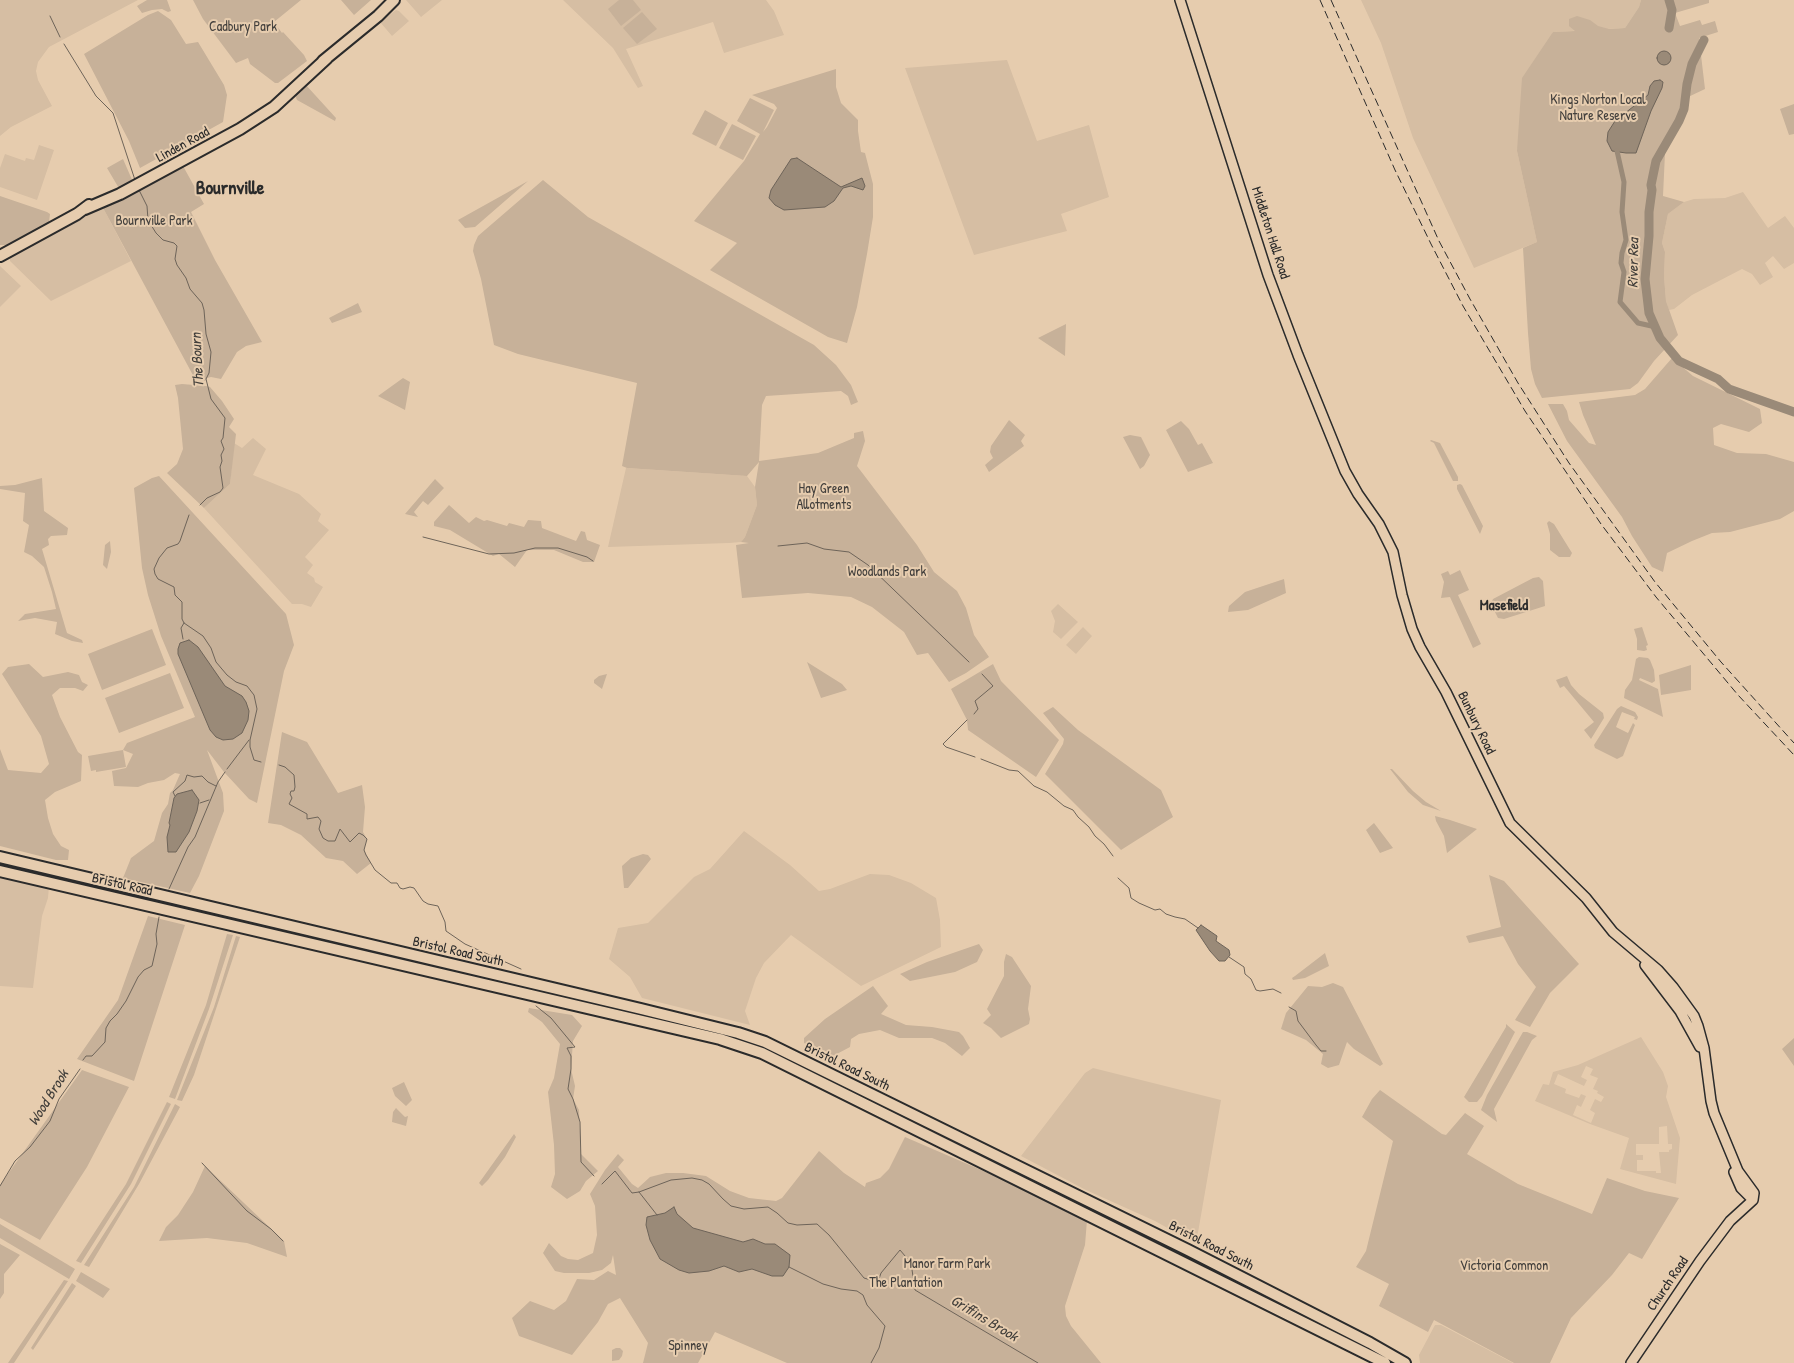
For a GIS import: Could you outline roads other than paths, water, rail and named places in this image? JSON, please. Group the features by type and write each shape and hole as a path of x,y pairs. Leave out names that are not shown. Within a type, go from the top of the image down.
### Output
{"highway":[{"name":"Linden Road","path":"0,256 84,209 113,197 240,129 284,98 394,0"},
{"name":"Bristol Road","path":"0,857 234,912"},
{"name":"Bristol Road","path":"0,871 237,926"},
{"path":"104,895 107,882"},
{"path":"104,895 107,882"},
{"name":"Bristol Road South","path":"234,912 738,1033 784,1051 949,1132 1298,1306 1405,1363"},
{"name":"Bristol Road South","path":"237,926 720,1039 762,1053 1385,1363"},
{"path":"303,929 307,937 296,940 292,933 303,929"},
{"path":"303,929 313,938 314,944"},
{"path":"641,1009 642,1013 649,1020 668,1028"},
{"path":"779,1061 784,1051"},
{"path":"943,1144 949,1132"},
{"path":"1269,1306 1273,1302 1272,1293"},
{"path":"1292,1317 1298,1306"}],"main road":[{"name":"Middleton Hall Road","path":"1180,0 1268,275 1345,471"},
{"name":"Bunbury Road","path":"1345,471 1388,541 1398,567 1402,595 1412,629 1420,647 1446,692 1510,823 1586,898 1613,932 1673,987 1694,1016 1702,1036 1714,1113 1728,1150"},
{"name":"Church Road","path":"1631,1363 1695,1267 1751,1196 1734,1174 1728,1150"}],"waterway":[{"path":"1669,0 1672,10 1669,28"},
{"path":"50,16 60,37"},
{"name":"River Rea","path":"1704,40 1692,64 1684,109 1656,161 1651,185 1645,279 1649,313 1660,338 1679,361 1718,379 1729,389 1794,412"},
{"name":"The Bourn","path":"64,44 96,96 113,113 135,180"},
{"path":"1617,151 1624,182 1622,212 1626,240 1621,263 1624,272 1620,302 1638,323 1656,327"},
{"name":"The Bourn","path":"139,190 147,206 148,220 163,240 174,243 177,246 175,259 177,265 186,278 190,289 202,303 206,334 211,352 209,373 206,379 211,399 225,418 221,441 224,449 221,455 220,467 223,488 200,505"},
{"name":"The Bourn","path":"189,515 180,541 178,544 167,548 159,558 154,569 155,574 158,579 174,587 175,595 182,602 182,619 184,623 203,636 211,648 216,662 227,675 236,682 247,686 254,695 257,709 250,747 254,760 261,762"},
{"path":"423,537 489,554 514,553 535,548 558,548 587,557 593,561"},
{"path":"778,546 807,543 824,549 849,552 868,565 969,662"},
{"path":"183,639 181,628 184,623"},
{"path":"974,714 978,709 975,701 993,686 982,674"},
{"path":"967,720 943,744 946,747 975,757"},
{"name":"Wood Brook","path":"227,769 249,740"},
{"path":"981,759 1009,770 1018,771 1034,786 1047,792 1064,806 1073,810 1113,856"},
{"name":"Griffins Brook","path":"279,765 285,767 294,775 295,787 294,791 291,791 292,798 289,804 307,814 307,819 318,817 321,821 319,829 323,838 328,841 335,841 340,829 350,842 359,833 363,835 367,839 364,850 375,870 391,883 397,883 400,888 414,888 423,901 438,906 445,922 446,931 465,944 521,969"},
{"name":"Wood Brook","path":"169,889 188,847 195,837 218,782 225,772"},
{"path":"175,796 173,792 185,781 187,775 194,777 202,776 216,786"},
{"path":"200,803 209,800"},
{"path":"1118,878 1129,888 1131,898 1155,910 1160,909 1166,914 1185,919 1198,928"},
{"name":"Wood Brook","path":"83,1060 86,1056 92,1056 105,1042 106,1028 110,1021 126,1001 138,977 144,970 152,966 157,944 156,934 159,917"},
{"path":"1229,957 1244,967 1245,974 1251,979 1256,990 1273,989 1281,993"},
{"path":"536,1006 551,1018 575,1047 567,1048 571,1056 568,1089 580,1122 581,1162 594,1176"},
{"path":"1289,1007 1296,1011 1298,1021 1321,1051 1326,1051"},
{"name":"Wood Brook","path":"0,1186 15,1161 30,1147 50,1121 59,1099 80,1069"},
{"path":"202,1163 247,1211 271,1229 283,1241"},
{"name":"Griffins Brook","path":"602,1184 615,1171 632,1193 671,1180 692,1178 702,1180 709,1184 731,1206 744,1209 768,1207 788,1223 797,1225 817,1224 829,1235 864,1278 874,1281 879,1279 881,1273 900,1250 911,1263 915,1290 1038,1363"},
{"path":"639,1192 657,1215"},
{"path":"789,1267 823,1284 857,1291 863,1295 867,1305 885,1326 879,1348 871,1363"}],"railway":[{"path":"1320,0 1395,170 1431,244 1463,306 1525,411 1601,524 1656,597 1738,695 1794,755"},
{"path":"1331,0 1439,241 1518,383 1569,463 1655,582 1721,662 1794,743"}],"district":[{"name":"Bournville","path":"230,189"},
{"name":"Masefield","path":"1504,606"}],"park label":[{"name":"Cadbury Park","path":"243,27"},
{"name":"Kings Norton Local Nature Reserve","path":"1598,108"},
{"name":"Bournville Park","path":"154,221"},
{"name":"Hay Green Allotments","path":"824,498"},
{"name":"Woodlands Park","path":"887,572"},
{"name":"Manor Farm Park","path":"947,1264"},
{"name":"Victoria Common","path":"1504,1266"},
{"name":"The Plantation","path":"906,1283"},
{"name":"Spinney","path":"688,1346"}]}
